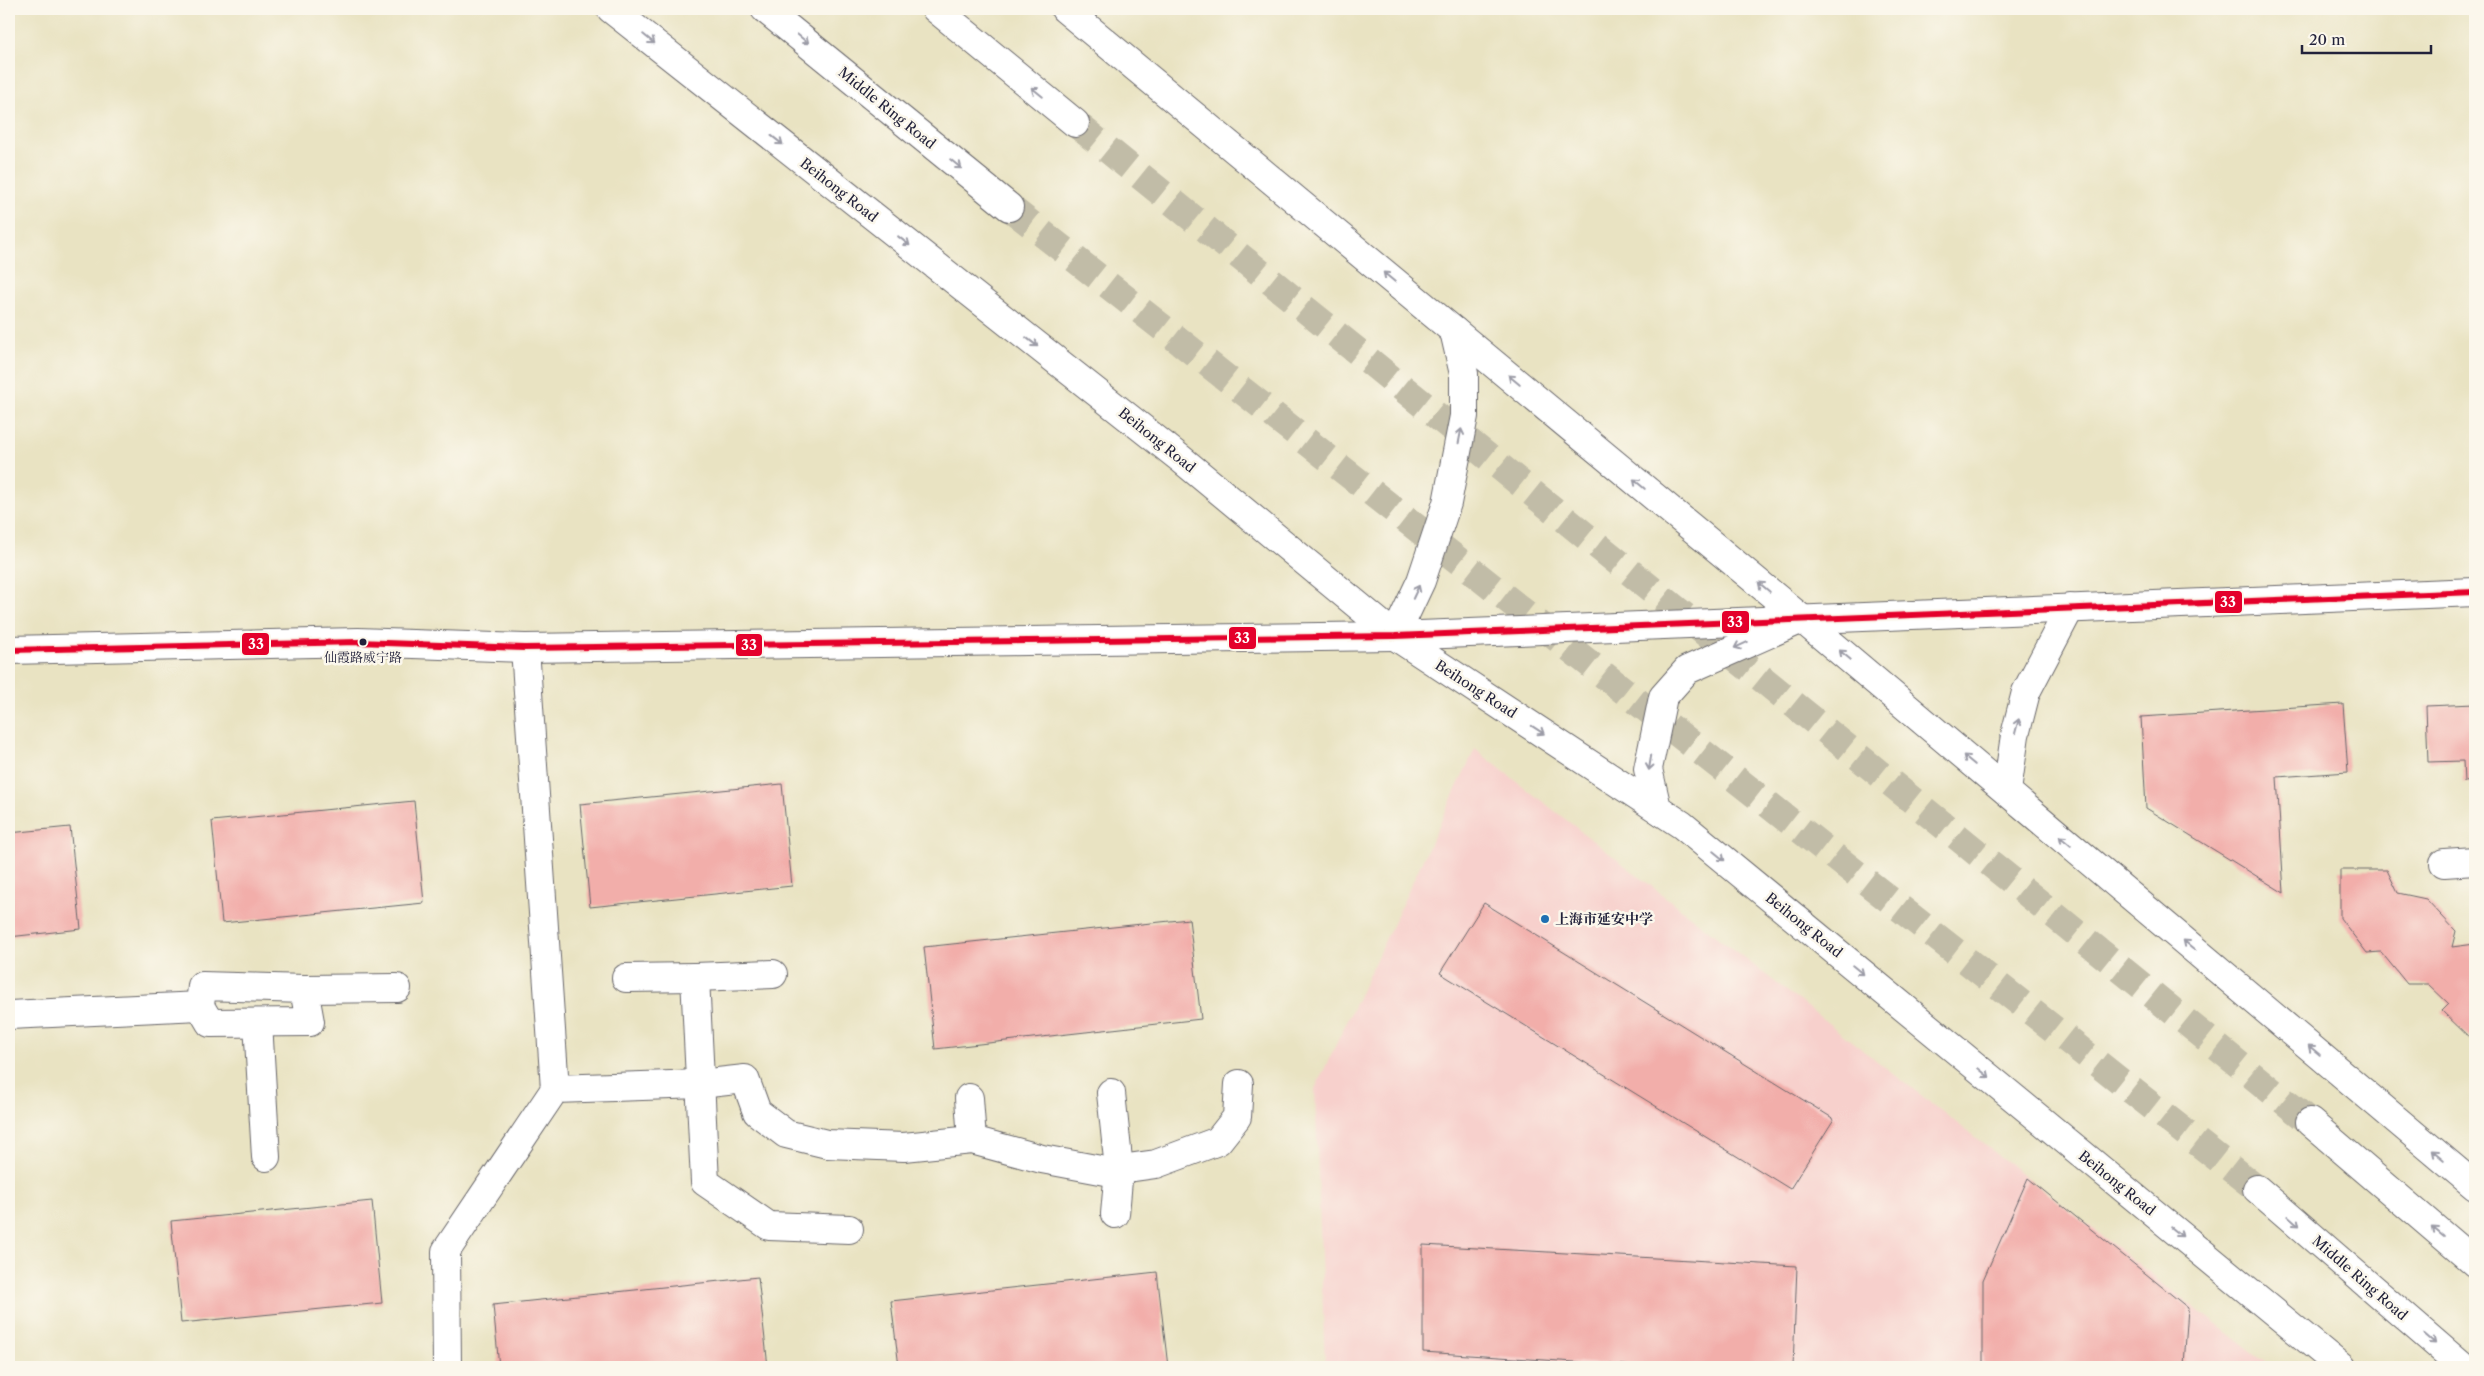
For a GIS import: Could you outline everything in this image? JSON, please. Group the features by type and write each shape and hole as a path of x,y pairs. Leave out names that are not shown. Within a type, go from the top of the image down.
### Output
{"main road":[{"name":"Beihong Road","path":"611,9 1181,459 1395,636 1690,831 2341,1367"},
{"name":"Middle Ring Road","path":"765,9 1009,207"},
{"path":"936,9 1075,123"},
{"path":"1065,9 1802,618 2475,1186"},
{"path":"1395,636 1421,581 1447,503 1464,416 1464,374 1454,331"},
{"path":"9,650 358,642 525,648 1395,636 2475,592"},
{"path":"2007,791 2015,735 2026,692 2070,608"},
{"path":"1657,808 1648,769 1663,697 1687,670 1802,618"},
{"path":"447,1367 446,1251 555,1089 525,648"},
{"path":"2444,863 2475,861"},
{"path":"626,978 773,974"},
{"path":"695,977 705,1182 770,1226 849,1229"},
{"path":"304,989 310,1022 210,1023 200,1006 202,986 304,989 397,988"},
{"path":"9,1016 200,1006"},
{"path":"258,1023 266,1157"},
{"path":"555,1089 700,1084 745,1079 758,1112 786,1134 827,1144 904,1147 972,1140 1042,1159 1106,1171 1156,1164 1218,1141 1238,1117 1239,1084"},
{"path":"1111,1093 1119,1169 1115,1214"},
{"path":"969,1098 972,1140"},
{"path":"2310,1122 2475,1263"},
{"name":"Middle Ring Road","path":"2257,1189 2463,1367"}],"shaded area":[{"name":"上海市延安中学","path":"1475,749 2271,1367 1325,1367 1315,1089"}],"building":[{"path":"2343,704 2348,772 2277,777 2284,893 2146,808 2141,717"},
{"path":"2475,704 2475,781 2464,782 2463,761 2428,762 2426,706"},
{"path":"782,784 792,886 590,907 580,804"},
{"path":"414,801 424,903 222,923 212,821"},
{"path":"70,827 81,929 9,937 9,833"},
{"path":"2340,870 2387,870 2398,893 2426,899 2456,931 2452,947 2475,944 2475,1043 2442,1011 2449,1004 2428,984 2407,984 2381,952 2367,953 2340,918"},
{"path":"1484,903 1834,1119 1790,1189 1440,973"},
{"path":"1189,919 1201,1019 935,1049 924,947"},
{"path":"2028,1178 2188,1308 2184,1365 2186,1367 1983,1367 1983,1280"},
{"path":"372,1201 382,1303 181,1323 171,1221"},
{"path":"1423,1245 1797,1266 1793,1367 1651,1367 1423,1352"},
{"path":"1157,1272 1168,1367 899,1367 891,1301"},
{"path":"758,1277 768,1367 499,1367 493,1305"}],"tunnel":[{"path":"1075,123 2310,1122"},
{"path":"1009,207 2257,1189"}],"transit line":[{"name":"33","path":"9,650 358,642 525,648 1395,636 2475,592"}],"place":[{"name":"仙霞路威宁路","path":"363,642"},
{"name":"上海市延安中学","path":"1545,919"}]}
